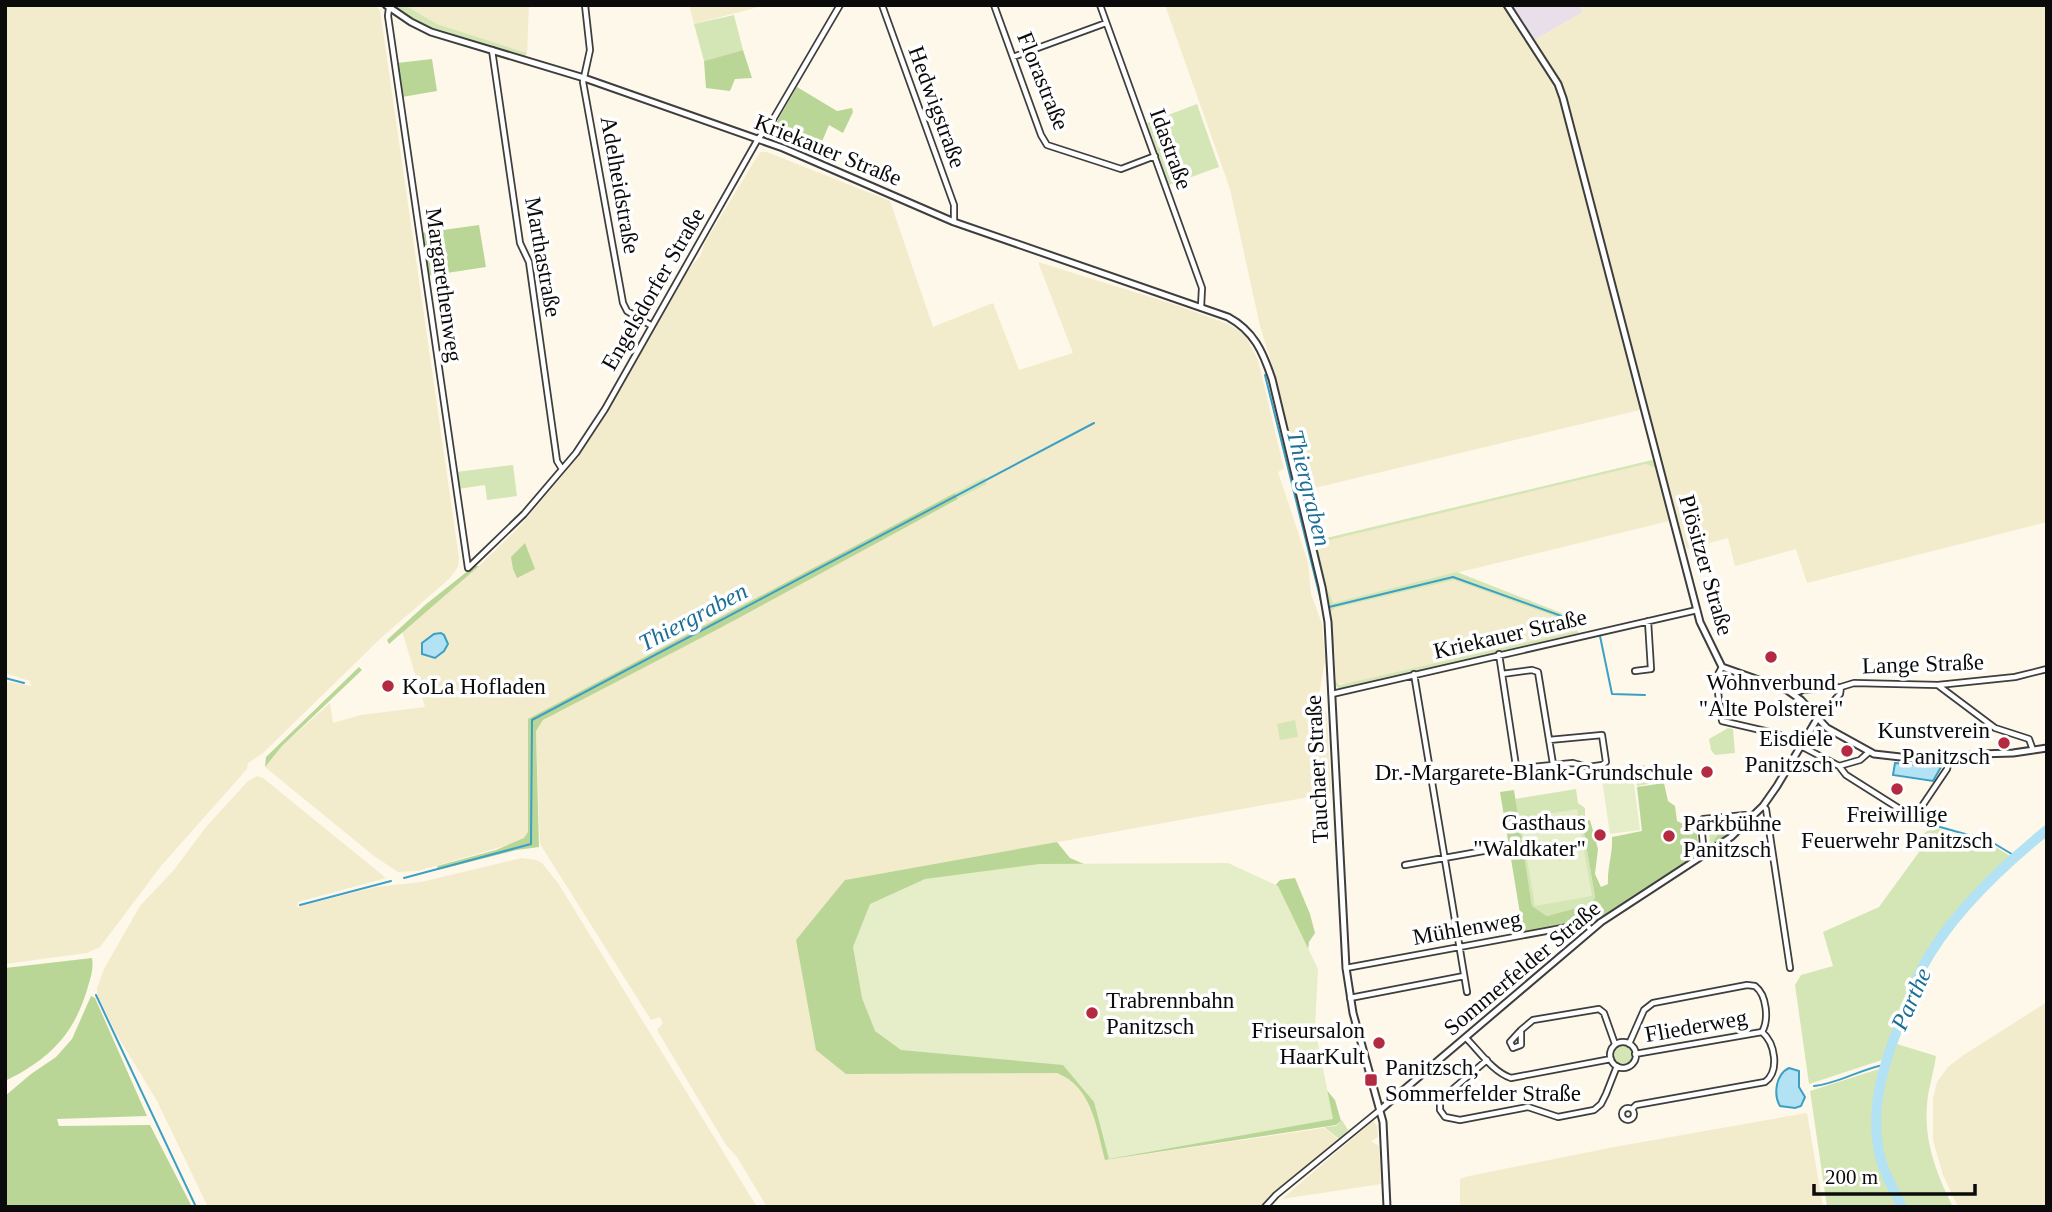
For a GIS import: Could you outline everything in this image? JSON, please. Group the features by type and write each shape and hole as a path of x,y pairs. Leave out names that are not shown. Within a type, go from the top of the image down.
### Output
{"street":[{"name":"Adelheidstraße","path":"585,5 590,50 584,78 624,303 627,311 652,326"},
{"name":"Engelsdorfer Straße","path":"468,568 524,514 576,453 605,408 758,139 785,101 841,5"},
{"name":"Hedwigstraße","path":"882,5 954,205 954,222"},
{"name":"Florastraße","path":"994,5 1047,145 1121,169 1155,156"},
{"name":"Idastraße","path":"1100,5 1202,288 1201,307"},
{"name":"Plösitzer Straße","path":"1507,5 1558,84 1697,610 1706,637 1722,667 1716,678 1722,721 1770,730 1801,747"},
{"name":"Kriekauer Straße","path":"388,6 421,27 584,78 783,148 954,222 1201,307 1236,321 1253,335"},
{"name":"Margarethenweg","path":"388,6 468,568"},
{"path":"1013,57 1106,23"},
{"name":"Marthastraße","path":"492,50 520,243 528,262 557,461 562,470"},
{"name":"Tauchaer Straße","path":"1253,335 1266,359 1272,379 1322,587 1329,640 1346,968 1350,998 1380,1110 1384,1136 1387,1207"},
{"name":"Kriekauer Straße","path":"1331,694 1697,610"},
{"path":"1635,671 1651,669 1648,621"},
{"path":"1499,654 1516,766 1521,768 1576,762 1588,767 1604,764 1606,760 1602,735 1549,740"},
{"path":"1722,667 1793,694 1828,728 1868,753 1927,761 1949,761 1978,754 2047,748"},
{"name":"Lange Straße","path":"1793,694 1803,690 1869,682 1938,685 2015,677 2047,668"},
{"path":"1502,674 1534,669 1538,672 1553,764"},
{"path":"1414,674 1467,992"},
{"path":"1938,685 1995,728 2029,739 2033,750"},
{"name":"Lange Straße","path":"1817,719 1840,694 1841,687"},
{"name":"Sommerfelder Straße","path":"1265,1207 1591,930 1731,837 1763,806 1782,780 1817,719"},
{"path":"1801,747 1839,766 1846,775 1914,818 1947,769 1949,761"},
{"path":"1839,766 1860,760 1868,753"},
{"path":"1763,806 1766,809 1790,968"},
{"path":"1704,856 1701,822 1703,818 1745,815 1749,819"},
{"path":"1405,865 1489,850"},
{"name":"Mühlenweg","path":"1346,968 1573,926 1586,924 1591,930"},
{"path":"1350,998 1464,976"},
{"path":"1629,1044 1644,1010 1653,1003 1747,985 1758,988 1762,994 1767,1020 1762,1032 1767,1037 1775,1068 1772,1077 1765,1082 1636,1105 1632,1109"},
{"path":"1521,1030 1533,1020 1599,1009 1604,1013 1615,1044"},
{"name":"Fliederweg","path":"1635,1054 1762,1032"},
{"path":"1466,1038 1486,1060 1511,1078 1611,1059 1617,1066 1601,1104 1594,1110 1558,1117 1528,1108 1460,1120 1445,1117 1440,1110 1440,1100 1486,1060"},
{"name":"Fliederweg","path":"1611,1059 1610,1052 1615,1044 1622,1042 1629,1044 1635,1054"},
{"name":"Fliederweg","path":"1617,1066 1630,1065 1635,1054"}],"shaded area":[{"path":"5,5 374,5 380,10 459,558 458,567 449,579 382,637 263,753 248,763 247,769 161,866 100,947 87,953 5,964 5,681 31,686 30,681 5,673"},
{"path":"405,5 529,5 527,53 437,24"},
{"path":"689,5 766,5 694,24"},
{"path":"1165,5 1502,5 1556,89 1559,87 1533,41 1583,12 1580,5 2047,5 2047,522 1807,583 1796,549 1735,566 1728,538 1687,549 1657,459 1644,409 1302,491 1274,371 1260,326 1230,189"},
{"path":"1511,5 1580,5 1583,12 1533,41"},
{"path":"760,152 767,152 890,201 933,327 993,303 1019,370 1073,353 1038,262 1228,324 1245,335 1258,360 1284,469 1278,472 1308,562 1311,594 1322,624 1325,661 1319,695 1327,716 1331,793 845,880 846,1074 1057,1073 1071,1078 1090,1103 1106,1160 1324,1128 1339,1140 1263,1207 767,1207 657,1030 663,1023 660,1017 651,1020 540,844 536,731 543,720 987,484 985,478 529,719 528,832 522,841 417,871 398,872 374,856 265,767 282,746 330,703 333,723 361,715 425,707 402,631 479,566 520,526 565,473 599,426 687,272 701,255 704,244"},
{"path":"1646,464 1655,468 1669,521 1333,603 1329,597 1318,548 1323,541"},
{"path":"1454,580 1576,624 1577,631 1347,684 1335,683 1331,612 1335,608"},
{"path":"257,776 263,778 386,878 298,902 297,907 376,887 421,882 522,858 542,863 558,883 757,1207 208,1207 157,1101 117,1035 97,994 97,988 104,969 140,906 173,871 206,827 248,781"},
{"path":"2047,1002 2047,1207 1958,1207 1943,1175 1933,1140 1933,1099 1937,1082 1948,1067 1962,1056"},
{"path":"1807,1113 1823,1207 1460,1207 1460,1179 1469,1176"},
{"path":"1373,1121 1377,1126 1378,1137 1371,1141 1379,1146 1381,1184 1282,1199"}],"green space":[{"path":"390,5 405,5 437,24 527,53 524,58 441,33 418,23"},
{"path":"734,15 743,50 704,61 694,24"},
{"path":"743,50 752,78 735,79 730,91 706,88 704,61"},
{"path":"432,59 437,91 402,97 397,63"},
{"path":"797,87 837,111 852,108 853,112 843,133 829,125 815,158 783,144 780,131 775,125"},
{"path":"1197,104 1219,167 1169,185 1147,123"},
{"path":"479,225 486,267 427,276 421,233"},
{"path":"1652,460 1657,463 1672,521 1669,521 1655,468 1646,464 1321,542 1318,548 1333,603 1457,572 1579,620 1576,624 1454,580 1335,608 1331,612 1334,680 1340,685 1577,631 1579,633 1341,689 1334,686 1330,622 1314,541"},
{"path":"513,465 517,496 487,500 485,485 458,489 456,472"},
{"path":"985,477 987,484 958,499 955,493"},
{"path":"955,493 958,499 543,720 536,731 539,847 438,870 437,866 496,850 524,838 528,832 528,719"},
{"path":"525,543 535,569 517,578 511,557"},
{"path":"474,566 479,566 389,644 387,640 425,605"},
{"path":"359,667 362,670 282,746 265,767 266,757"},
{"path":"1295,720 1298,737 1280,740 1277,724"},
{"path":"1728,728 1733,729 1735,753 1715,755 1709,739"},
{"path":"1645,765 1648,784 1637,786 1634,767"},
{"path":"1633,776 1640,830 1610,834 1602,780"},
{"path":"1664,783 1668,801 1675,806 1677,821 1683,824 1696,823 1699,855 1594,923 1585,921 1523,932 1500,792 1514,790 1532,906 1547,916 1576,908 1589,910 1595,897 1582,821 1590,820 1598,849 1595,874 1601,887 1608,884 1612,837 1642,831 1637,787"},
{"path":"1576,789 1578,803 1585,808 1582,821 1595,897 1589,910 1576,908 1547,916 1532,906 1515,799"},
{"path":"1577,809 1592,896 1535,906 1520,819"},
{"path":"1711,820 1712,824 1726,823 1713,846 1707,850 1706,847 1710,846 1709,831 1704,831 1708,823 1704,823"},
{"path":"1739,822 1740,825 1713,846 1726,823"},
{"path":"1933,827 1989,843 2012,857 1961,909 1928,953 1909,991 1882,1060 1809,1084 1795,985 1801,975 1833,966 1823,932 1879,907 1919,852 1923,834"},
{"name":"Trabrennbahn Panitzsch","path":"1057,842 1070,858 1091,867 1325,1088 1335,1100 1341,1121 1336,1125 1105,1160 1095,1121 1085,1098 1069,1079 1057,1073 846,1074 816,1050 796,940 845,880"},
{"name":"Trabrennbahn Panitzsch","path":"1228,863 1278,886 1318,969 1315,1028 1333,1119 1109,1159 1094,1102 1063,1065 901,1050 875,1031 862,998 853,947 870,904 925,879 1039,864"},
{"path":"1295,878 1315,933 1309,942 1308,950 1274,887 1280,880"},
{"path":"92,958 87,990 66,1033 46,1055 5,1081 5,968"},
{"path":"91,996 95,998 147,1116 57,1119 59,1126 150,1125 192,1207 5,1207 5,1096 56,1057 72,1039"},
{"path":"1623,1044 1630,1047 1633,1054 1630,1061 1623,1064 1616,1061 1613,1054 1616,1047"},
{"path":"1897,1044 1936,1056 1928,1099 1928,1132 1937,1170 1953,1207 1906,1207 1883,1158 1878,1110 1887,1069"},
{"path":"1879,1069 1874,1108 1877,1155 1899,1207 1827,1207 1810,1091"},
{"path":"1342,1120 1348,1130 1336,1145 1339,1139 1324,1127 1336,1126"}],"water":[{"path":"441,633 448,644 444,651 435,658 422,654 422,643 434,634"},
{"path":"1895,763 1941,767 1933,781 1893,775"},
{"path":"1789,1068 1799,1071 1799,1087 1805,1097 1801,1106 1795,1108 1780,1106 1777,1096 1779,1079"}],"waterway":[{"name":"Thiergraben","path":"1265,375 1323,609"},
{"name":"Thiergraben","path":"404,878 531,844 532,720 1094,423"},
{"name":"Thiergraben","path":"1329,607 1453,577 1578,622"},
{"path":"1600,636 1612,694 1645,695"},
{"path":"5,678 24,683"},
{"name":"Thiergraben","path":"1933,825 1990,841 2015,856"},
{"name":"Parthe","path":"1902,1207 1880,1155 1876,1115 1884,1068 1913,988 1933,948 1961,911 1994,876 2047,830"},
{"name":"Thiergraben","path":"300,905 391,881"},
{"path":"96,995 196,1207"},
{"path":"1814,1086 1884,1065"}],"place":[{"name":"Wohnverbund \"Alte Polsterei\"","path":"1771,657"},
{"name":"KoLa Hofladen","path":"388,686"},
{"name":"Kunstverein Panitzsch","path":"2004,743"},
{"name":"Eisdiele Panitzsch","path":"1847,751"},
{"name":"Dr.-Margarete-Blank-Grundschule","path":"1707,772"},
{"name":"Freiwillige Feuerwehr Panitzsch","path":"1897,789"},
{"name":"Gasthaus \"Waldkater\"","path":"1600,835"},
{"name":"Parkbühne Panitzsch","path":"1669,836"},
{"name":"Trabrennbahn Panitzsch","path":"1092,1013"},
{"name":"Friseursalon HaarKult","path":"1379,1043"},
{"name":"Panitzsch, Sommerfelder Straße","path":"1371,1080"}]}
